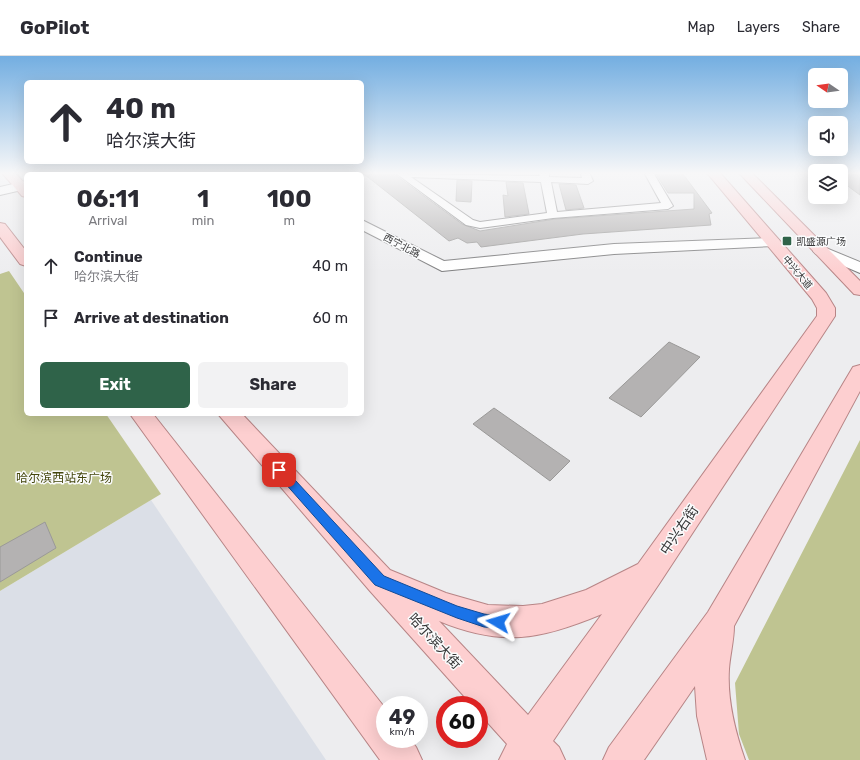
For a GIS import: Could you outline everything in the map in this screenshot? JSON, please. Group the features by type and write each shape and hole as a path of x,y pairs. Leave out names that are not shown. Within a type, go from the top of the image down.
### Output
{"main road":[{"name":"中兴大道","path":"743,207 820,297"},
{"path":"778,207 860,290"},
{"path":"0,227 24,258"},
{"name":"中兴右街","path":"531,755 649,574 826,316 826,308 820,297"},
{"path":"622,760 719,623 860,372"},
{"path":"143,416 376,725"},
{"name":"哈尔滨大街","path":"231,416 380,581 531,755"},
{"path":"380,581 484,621 513,622 540,620 570,612 603,600 649,574"},
{"path":"719,623 712,671 712,699 719,739 726,760"},
{"path":"393,748 402,760"}],"street":[{"path":"446,207 470,224 480,225 553,215 657,207"},
{"path":"551,207 553,215"},
{"name":"西宁北路","path":"364,225 442,266 614,249 773,242"},
{"path":"821,251 860,268"}],"shaded area":[{"path":"151,500 326,760 0,760 0,591"}],"green space":[{"name":"哈尔滨西站东广场","path":"9,271 24,293 24,416 107,416 161,494 0,591 0,274"},
{"path":"860,440 860,760 749,760 739,734 735,683"}],"building":[{"path":"406,207 439,207 462,224 480,231 555,219 694,209 694,207 707,207 712,213 709,214 711,225 583,234 481,247 477,242 467,243 458,238 449,241"},
{"path":"504,207 528,207 529,214 505,217"},
{"path":"565,207 584,208 566,210"},
{"path":"669,342 700,357 641,417 609,398"},
{"path":"494,408 570,461 550,481 473,424"},
{"path":"45,522 56,548 0,582 0,547"}],"place":[{"name":"凯盛源广场","path":"787,241"}],"route":[{"path":"279,470 380,581 457,612 484,621 498,622"}]}
